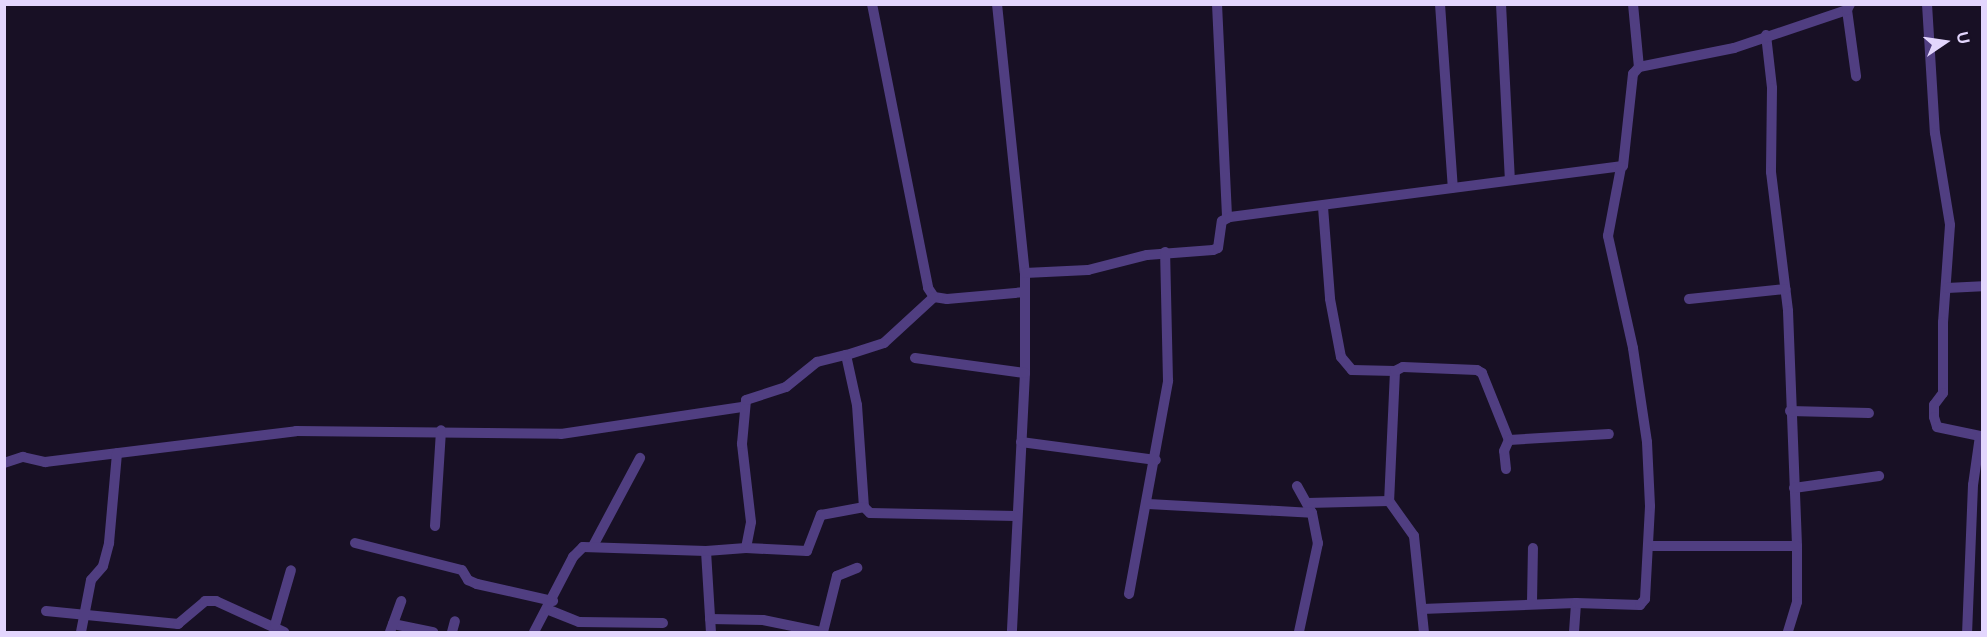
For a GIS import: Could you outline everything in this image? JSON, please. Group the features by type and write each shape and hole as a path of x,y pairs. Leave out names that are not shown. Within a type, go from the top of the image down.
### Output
{"street":[{"path":"872,4 909,203 928,288 934,297"},
{"path":"997,4 1026,273 1025,373 1016,516 1012,633"},
{"path":"1217,4 1227,218"},
{"path":"1440,4 1453,188"},
{"path":"1501,4 1510,179"},
{"path":"1633,4 1639,68"},
{"path":"1927,4 1935,133 1950,225 1943,393 1934,405 1934,422 1937,427 1981,437 1973,486 1966,633"},
{"path":"1026,273 1088,270 1165,252 1218,248 1222,221 1227,218 1323,207 1510,179 1621,167 1625,165 1633,74 1639,68 1687,60 1767,36 1849,7 1856,76"},
{"path":"1767,36 1772,88 1771,172 1785,289 1797,546 1797,602 1788,633"},
{"path":"1422,609 1532,603 1643,603 1648,546 1647,442 1633,348 1608,236 1621,167"},
{"path":"1323,207 1330,299 1341,357 1352,370 1395,371 1403,368 1477,370 1482,374 1509,440 1504,451 1506,469"},
{"path":"1129,594 1148,504 1168,381 1165,252"},
{"path":"1947,288 1983,286"},
{"path":"1689,299 1785,289"},
{"path":"746,548 751,522 742,444 742,408 751,397 771,394 794,383 817,362 884,343 934,297 1025,292"},
{"path":"846,355 857,405 864,507 870,513 1016,516"},
{"path":"915,358 1025,373"},
{"path":"1395,371 1389,501 1414,536 1424,633"},
{"path":"4,463 23,457 45,462 296,430 441,430 561,434 742,408"},
{"path":"1790,411 1869,413"},
{"path":"435,526 441,430"},
{"path":"1509,440 1609,434"},
{"path":"1021,442 1156,460"},
{"path":"81,633 91,580 103,566 109,543 117,453"},
{"path":"593,546 640,458"},
{"path":"1794,488 1879,476"},
{"path":"1297,486 1310,508 1317,543 1299,633"},
{"path":"1148,504 1310,508 1389,501"},
{"path":"534,633 551,606 576,553 593,546 706,551 746,548 807,551 821,515 864,507"},
{"path":"355,543 462,570 468,580 551,606 579,622 663,623"},
{"path":"1648,546 1797,546"},
{"path":"1532,603 1533,548"},
{"path":"706,551 711,633"},
{"path":"710,619 763,620 822,633 837,576 857,568"},
{"path":"46,611 177,624 205,601 216,601 280,630 291,570"},
{"path":"401,601 392,628 433,633"},
{"path":"1574,633 1576,603"},
{"path":"452,633 455,621"}]}
